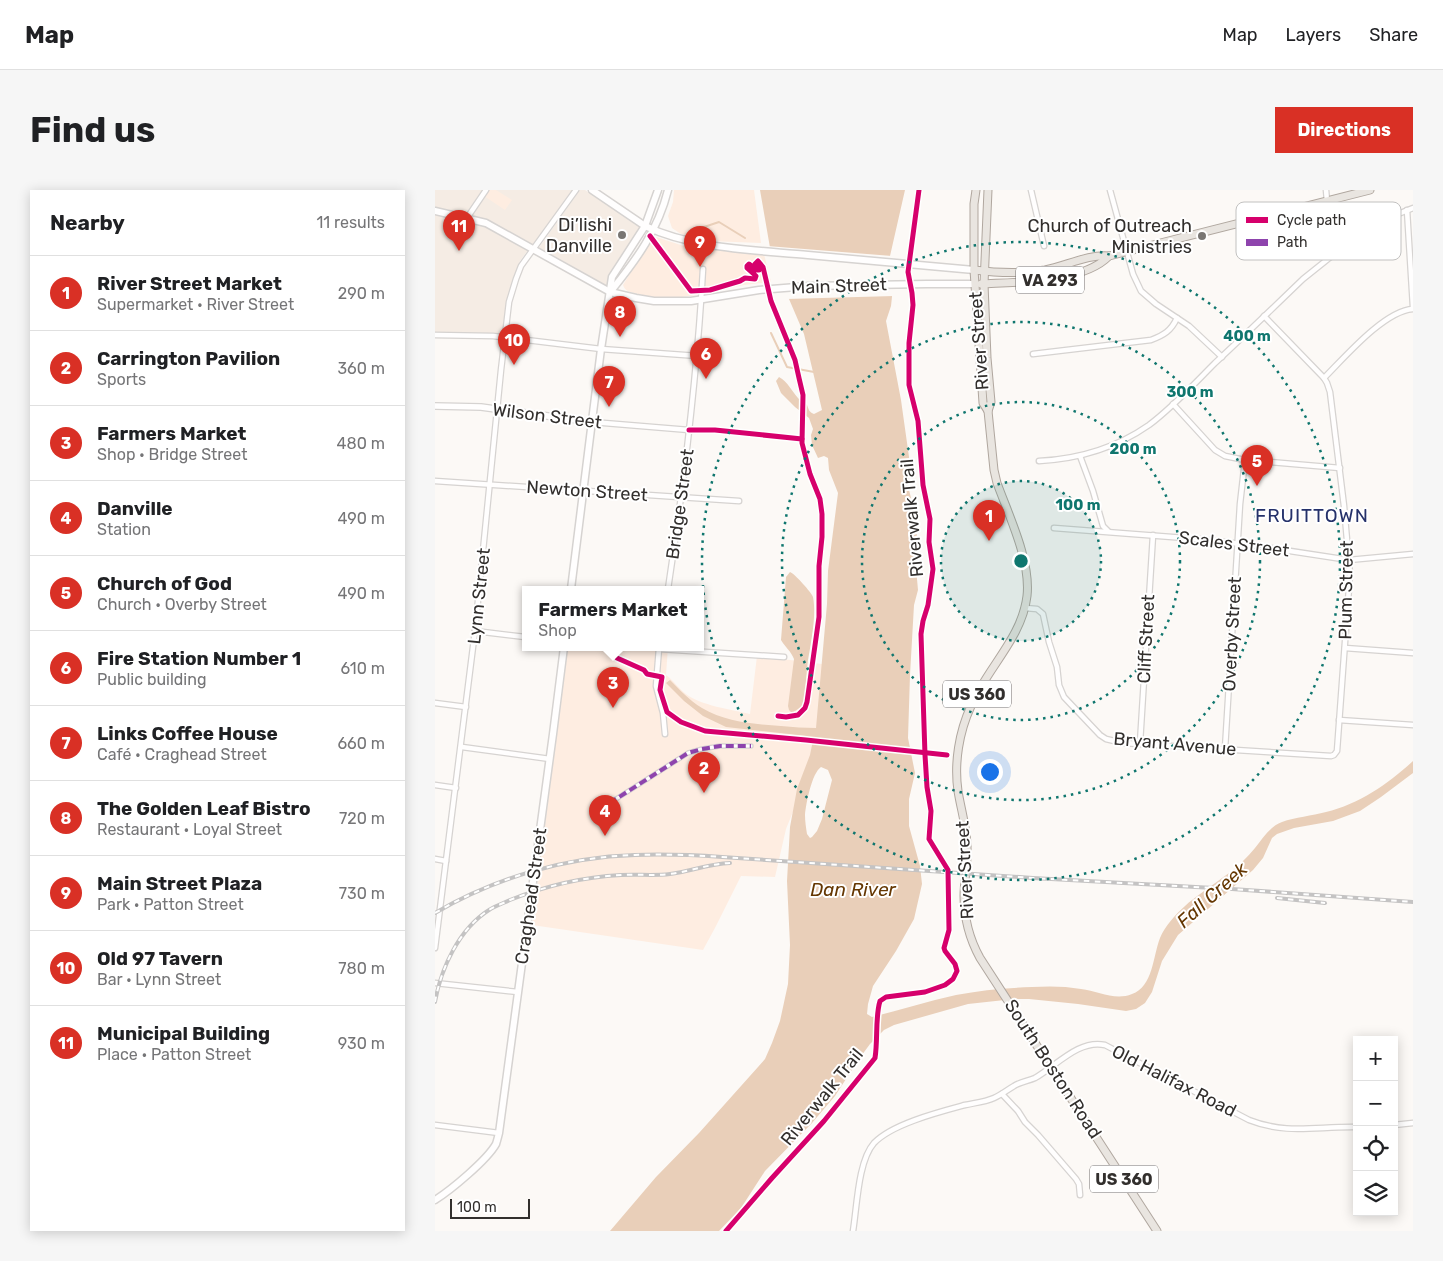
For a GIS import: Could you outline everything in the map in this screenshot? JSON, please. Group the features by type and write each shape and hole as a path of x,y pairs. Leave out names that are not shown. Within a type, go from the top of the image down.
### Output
{"main road":[{"name":"VA 293","path":"592,190 645,226 690,241 742,249 1014,273 1046,270 1099,255 1109,256 1236,224"},
{"path":"571,586 612,276 645,226 658,190"},
{"path":"610,292 636,259 653,230 660,216 668,190"},
{"name":"River Street","path":"976,190 974,204 974,270 983,403 988,411"},
{"name":"River Street","path":"989,190 984,271 987,358 991,402 988,411 994,470 1025,561 1027,586 1025,608 1017,628 986,676 971,706 961,733 958,758 958,791 968,849 964,896 966,919 975,948 996,983"},
{"name":"VA 293","path":"1323,202 1370,190"},
{"name":"VA 293","path":"435,211 486,223 610,292 654,300 702,299"},
{"name":"VA 293","path":"975,284 1051,280 1103,263 1109,256"},
{"name":"Main Street","path":"702,299 759,290 809,286 975,284"},
{"name":"Craghead Street","path":"435,1200 488,1155 496,1144 499,1133 564,651"},
{"name":"South Boston Road","path":"996,983 1157,1231"}],"street":[{"path":"467,218 486,190"},
{"name":"Lynn Street","path":"435,948 475,631 509,302 521,266 539,244 576,190"},
{"path":"1031,190 1044,246"},
{"path":"1110,190 1133,274 1141,291 1197,333 1222,357"},
{"path":"1326,190 1327,201"},
{"path":"1401,213 1413,208"},
{"path":"1324,378 1383,322 1398,313 1413,308 1407,210"},
{"path":"1039,461 1080,456 1107,448 1149,425 1303,279 1327,260"},
{"name":"Bridge Street","path":"668,586 682,497 698,356 703,269"},
{"name":"Plum Street","path":"1264,316 1327,383 1330,392 1340,468 1350,574 1345,648 1335,753 1331,756 1319,755"},
{"path":"1033,354 1151,340 1166,333 1173,326 1177,318"},
{"path":"435,335 505,337 601,349 698,356"},
{"path":"1173,404 1215,450 1225,456 1245,460 1340,468"},
{"name":"Wilson Street","path":"435,406 481,408 593,422 689,430"},
{"path":"1080,456 1103,526 1108,532"},
{"name":"Overby Street","path":"1225,749 1245,460"},
{"name":"Newton Street","path":"435,481 739,501"},
{"name":"Scales Street","path":"1054,528 1238,543 1349,560 1413,554"},
{"name":"Cliff Street","path":"1140,743 1153,535"},
{"name":"Bryant Avenue","path":"1025,608 1037,609 1043,614 1057,667 1061,691 1068,702 1095,731 1107,739 1123,743 1319,755"},
{"path":"475,631 522,637"},
{"path":"1345,648 1413,653"},
{"path":"659,651 656,686 663,713 665,734"},
{"path":"701,651 784,657"},
{"path":"435,703 466,708"},
{"path":"1339,720 1413,725"},
{"path":"597,805 621,796 688,753 702,748 720,746 751,746"},
{"path":"461,747 550,759"},
{"path":"435,785 456,788"},
{"path":"435,859 447,861"},
{"path":"435,983 518,992"},
{"name":"Old Halifax Road","path":"853,1231 864,1163 870,1149 878,1139 909,1123 965,1105 987,1101 1014,1086 1033,1079 1051,1066 1087,1046 1100,1044 1116,1050 1249,1120 1266,1126 1290,1130 1353,1127"},
{"path":"1002,1094 1019,1111 1025,1122 1039,1135 1076,1179 1079,1184 1080,1195"},
{"path":"1398,1125 1413,1123"},
{"path":"435,1125 499,1133"}],"shaded area":[{"path":"435,190 576,190 533,249 487,223 435,211"},
{"path":"488,190 496,190 512,200 505,210 484,196"},
{"path":"580,190 585,190 642,226 608,287 538,249"},
{"path":"674,190 754,190 761,243 709,241 681,234 672,228 668,216 673,202"},
{"path":"435,215 483,226 528,250 520,261 514,276 502,334 435,332"},
{"path":"653,236 693,249 764,254 771,282 744,285 691,296 666,298 652,297 629,291 623,285"},
{"path":"567,651 668,651 666,675 683,692 707,704 750,714 757,656 830,665 807,777 786,829 775,877 741,876 703,950 532,925"}],"water":[{"name":"Dan River","path":"760,190 905,190 890,256 894,278 891,306 886,321 901,400 909,457 909,490 917,522 916,568 918,590 914,605 908,738 915,773 909,799 909,826 920,866 922,884 914,919 873,986 867,1014 872,1017 956,995 1004,989 1056,986 1113,996 1132,994 1144,985 1148,978 1160,938 1171,921 1189,903 1243,861 1273,827 1287,820 1326,812 1350,804 1373,792 1413,761 1413,773 1360,811 1333,821 1294,828 1277,834 1272,838 1263,858 1253,870 1178,935 1162,961 1152,992 1145,1003 1136,1009 1126,1011 1078,1004 1014,999 968,1004 894,1025 884,1030 870,1044 835,1096 812,1123 765,1171 741,1208 719,1231 610,1231 656,1177 699,1133 765,1059 780,1021 788,984 790,945 787,881 790,827 797,789 810,755 813,740 807,736 726,727 703,716 666,683 670,680 697,705 711,713 730,719 750,723 816,728 827,604 828,571 838,493 829,470 828,458 824,456 818,458 812,445 811,435 813,429 809,418 781,393 776,381 779,377 785,381 799,399 807,405 809,411 814,414 822,410 804,334 773,265","holes":["821,767 828,770 832,780 822,819 817,831 810,838 807,834 805,815 810,789 818,770"]},
{"path":"790,572 799,579 812,595 814,605 813,632 804,702 801,707 792,713 788,706 794,659 781,640 786,577"}],"pier":[{"path":"767,246 892,256 896,278 894,296 786,299 771,266"}],"waterway":[{"path":"701,228 719,222 745,238"},
{"path":"771,333 787,367 814,372"}],"railway":[{"path":"435,913 482,889 531,872 583,860 646,855 711,856 1413,902"},
{"path":"435,1002 447,963 460,938 478,918 497,906 537,890 579,880 621,875 670,874 730,863"},
{"path":"1277,898 1325,903"}],"marked path":[{"path":"597,805 616,799 688,753 720,746 751,746"}],"cycle path":[{"name":"Riverwalk Trail","path":"726,1231 824,1121 875,1058 880,1001 886,997 925,992 945,985 953,979 957,971 955,964 944,948 949,930 948,870 929,839 931,811 925,755 921,634 928,605 933,569 929,542 930,519 923,485 918,421 909,385 909,343 913,305 908,272 919,190"},
{"path":"650,236 691,291 710,290 745,278 755,279 756,276 747,266 749,264 756,270 759,270 759,267 755,264 758,261 763,267 771,301 795,360 803,395 802,443 810,474 820,499 822,514 819,617 805,708 798,715 778,716"},
{"path":"689,430 715,430 802,439"},
{"path":"612,651 617,658 644,670 647,674 662,677 660,690 667,712 681,722 705,731 947,755"}],"place":[{"name":"Di’lishi Danville","path":"622,235"},
{"name":"Church of Outreach Ministries","path":"1202,236"},
{"name":"Municipal Building","path":"459,251"},
{"name":"Main Street Plaza","path":"700,267"},
{"name":"The Golden Leaf Bistro","path":"620,337"},
{"name":"Old 97 Tavern","path":"514,365"},
{"name":"Fire Station Number 1","path":"706,379"},
{"name":"Links Coffee House","path":"609,407"},
{"name":"Church of God","path":"1257,486"},
{"name":"River Street Market","path":"989,541"},
{"name":"Farmers Market","path":"613,708"},
{"name":"Carrington Pavilion","path":"704,793"},
{"name":"Danville","path":"605,836"}],"district":[{"name":"FRUITTOWN","path":"1312,515"}],"water label":[{"name":"Fall Creek","path":"1212,895"}]}
